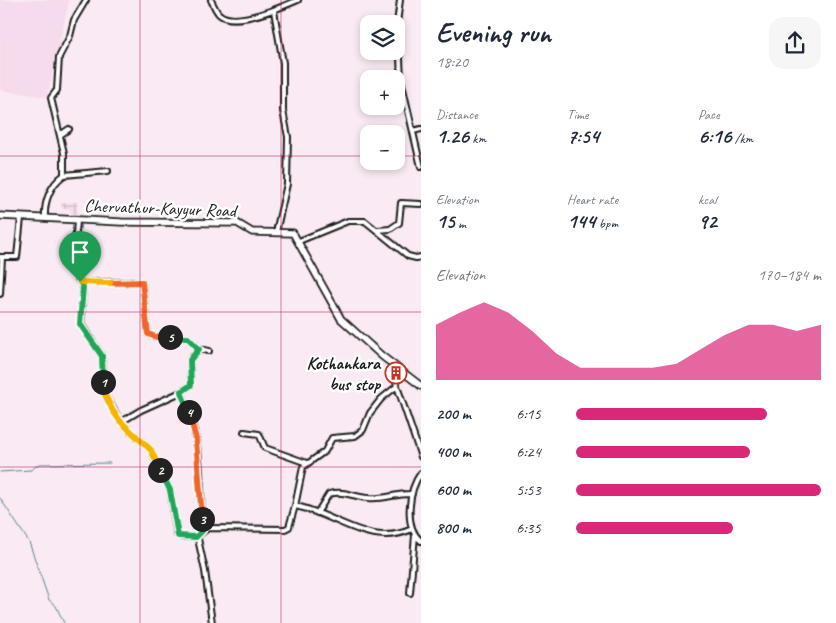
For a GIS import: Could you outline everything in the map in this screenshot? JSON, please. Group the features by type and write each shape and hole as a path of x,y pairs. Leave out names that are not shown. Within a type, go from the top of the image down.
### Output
{"main road":[{"name":"Chervathur-Kayyur Road","path":"0,216 77,220 237,223 252,232 293,233 299,240"},
{"path":"299,240 341,319 392,364 421,386"}],"street":[{"path":"64,175 64,153 51,98 57,90 59,57 70,36 74,20 86,0"},
{"path":"211,0 219,14 227,18 239,18 274,11 298,0"},
{"path":"398,15 400,0"},
{"path":"274,11 284,63 283,111 288,137 287,184 276,232"},
{"path":"400,60 401,80 421,166"},
{"path":"413,131 421,128"},
{"path":"60,135 69,129"},
{"path":"45,218 44,208 48,196 58,180 64,175 108,171"},
{"path":"378,230 390,229 399,223 401,203 421,204"},
{"path":"0,294 1,258 17,257 21,218"},
{"path":"77,220 74,269 83,287 80,324 102,356 105,395 121,422 151,450 170,490 177,535 180,537 196,537 202,531 226,528 285,529 289,527 299,478 307,463 325,451 332,438 355,436 363,430 370,412 381,399 397,386"},
{"path":"299,240 348,221 365,221 408,256 421,257"},
{"path":"80,282 142,282 148,334 156,337 188,338 199,349 209,351"},
{"path":"121,422 140,410 181,392 191,385 190,360 199,349"},
{"path":"392,364 397,386 421,456"},
{"path":"181,392 187,404 196,439 201,484 202,531"},
{"path":"244,432 259,434 265,448 307,463"},
{"path":"421,472 414,481 412,494 412,529 421,541"},
{"path":"317,513 329,494 332,493 350,492 376,499 412,494"},
{"path":"294,506 383,537 412,529"},
{"path":"410,593 415,535"},
{"path":"196,537 205,571 212,623"}],"shaded area":[{"path":"0,0 69,0 47,97 0,90"},
{"path":"77,202 78,218 71,218 71,209 62,209 61,203"}],"waterway":[{"path":"0,472 31,470 39,464 110,463"},
{"path":"0,498 29,542 49,600 56,606 64,623"}],"place":[{"name":"Kothankara bus stop","path":"396,373"}],"route":[{"path":"136,281 142,282 148,334 156,337 188,338 199,349 190,360 191,385 181,392 187,404 196,439 201,484 202,531 196,537 180,537 177,535 170,490 163,480 151,450 138,440 121,422 105,395 102,356 80,324 83,287 80,282 128,284 136,281"}]}
